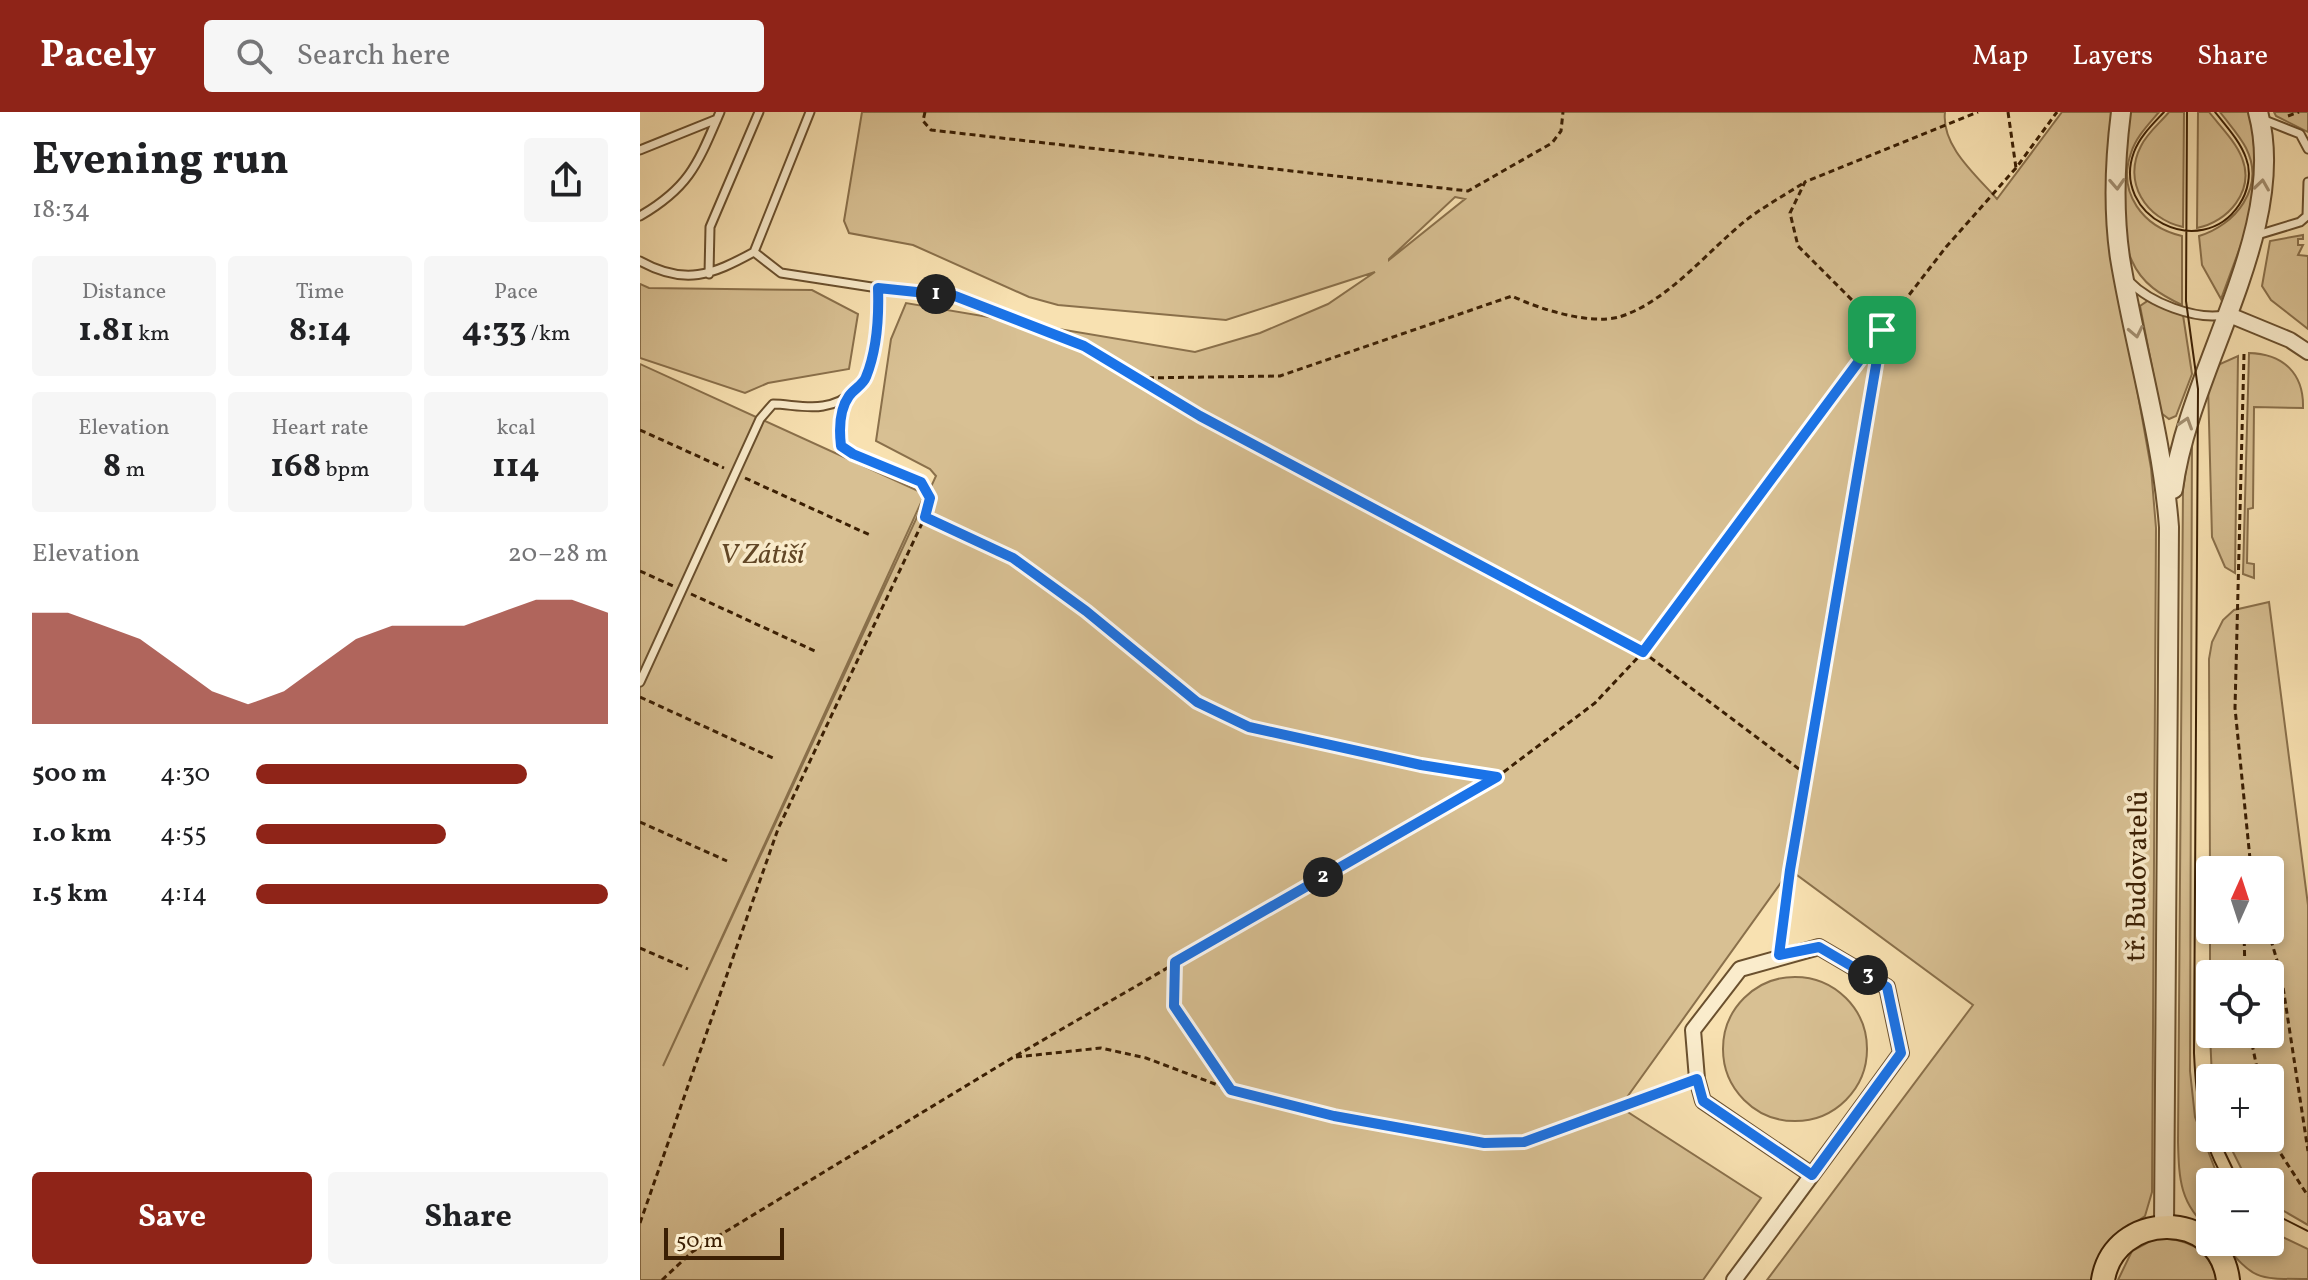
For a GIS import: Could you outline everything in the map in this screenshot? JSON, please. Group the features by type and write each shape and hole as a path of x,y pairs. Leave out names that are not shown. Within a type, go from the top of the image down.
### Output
{"main road":[{"path":"2103,1280 2109,1260 2118,1246 2139,1231 2164,1225 2181,1227 2211,1244 2221,1258 2228,1280"}],"street":[{"name":"tř. Budovatelů","path":"2121,112 2115,159 2124,273 2162,458 2169,527 2164,1225"},
{"name":"tř. Budovatelů","path":"2169,527 2184,427 2227,314 2252,236 2265,168 2258,115"},
{"path":"2227,314 2290,340 2308,352"},
{"path":"1734,1280 1812,1175 1901,1053 1887,987 1819,947 1779,955 1740,969 1693,1030 1697,1079 1703,1101 1812,1175"}],"lane":[{"path":"709,274 710,227 759,112"},
{"path":"640,261 679,276 709,274 754,252 810,112"},
{"path":"2258,115 2304,136 2308,149"},
{"path":"640,150 719,116"},
{"path":"640,216 666,201 689,179 706,149 719,116"},
{"path":"2252,236 2300,222 2307,216 2308,182"},
{"path":"640,682 760,419 773,404 823,406 848,397 865,380 879,317 878,288 781,273 754,252"},
{"path":"2124,273 2140,291 2187,312 2205,317 2227,314"}],"path":[{"path":"925,112 923,121 931,130 1468,191 1552,143 1561,131 1563,112"},
{"path":"1137,378 1280,376 1512,296 1536,308 1574,316 1617,317 1646,303 1700,263 1746,221 1805,182 1978,112"},
{"path":"2008,112 2016,168"},
{"path":"662,1280 692,1252 1012,1058 1497,777 1595,703 1643,652 1882,330 1946,247 2016,168 2057,112"},
{"path":"1805,182 1790,213 1798,246 1882,330"},
{"path":"878,288 955,296 1084,346 1200,416 1643,652 1807,775"},
{"path":"1779,955 1882,330"},
{"path":"2244,354 2235,708 2250,856"},
{"path":"640,1223 778,829 925,517 930,498 921,482 841,446 839,426 848,397"},
{"path":"640,430 870,535"},
{"path":"925,517 1013,558 1086,611 1197,702 1249,727 1421,765 1497,777"},
{"path":"640,571 817,652"},
{"path":"640,697 775,759"},
{"path":"640,822 727,861"},
{"path":"2272,944 2281,974 2308,1151"},
{"path":"640,948 688,969"},
{"path":"1175,962 1174,1006 1231,1090"},
{"path":"1012,1058 1101,1048 1146,1058 1231,1090 1334,1116 1484,1143 1524,1142 1697,1079"},
{"path":"2280,1152 2308,1196"}],"green space":[{"name":"V Zátiší","path":"862,112 1945,112 1948,137 1954,148 1997,199 2062,112 2111,112 2108,225 2151,468 2156,528 2152,1192 2145,1216 2114,1238 2097,1280 1767,1280 1973,1005 1790,870 1620,1107 1761,1198 1703,1280 640,1280 640,364 925,494 663,1066 936,476 930,469 876,441 891,339 906,303 1195,352 1260,333 1328,304 1375,272 1226,320 1058,305 1029,297 913,245 849,233 844,221","holes":["1455,197 1465,199 1389,260"]},
{"path":"2128,112 2159,112 2133,147 2128,182 2137,206 2145,216 2156,225 2182,236 2182,305 2147,282 2136,269 2127,247 2123,188"},
{"path":"2169,112 2184,112 2183,227 2170,223 2148,207 2136,185 2134,173 2144,141"},
{"path":"2198,112 2209,112 2227,134 2242,158 2245,182 2242,193 2228,212 2197,228"},
{"path":"2220,112 2251,112 2256,169 2249,223 2221,299 2202,265 2199,236 2212,231 2235,214 2244,203 2252,177 2246,148"},
{"path":"2274,112 2308,112 2308,132 2276,116"},
{"path":"2303,235 2303,239 2298,239 2298,245 2303,245 2298,255 2308,256 2308,329 2271,300 2262,286 2270,241"},
{"path":"640,284 649,288 812,290 858,314 849,369 768,383 745,393 640,358"},
{"path":"2149,300 2183,315 2192,374 2176,416 2169,419 2161,413 2140,306"},
{"path":"2249,353 2272,357 2290,368 2300,385 2303,408 2254,407 2253,508 2248,509 2247,563 2254,564 2254,578 2243,574"},
{"path":"2238,356 2235,573 2225,567 2212,537 2208,384 2220,364"},
{"path":"2192,431 2190,1071 2196,1152 2208,1152 2215,1168 2196,1168 2196,1216 2183,1190 2178,1142 2183,489"},
{"path":"2269,602 2308,905 2308,1225 2284,1211 2284,1168 2241,1168 2233,1152 2284,1152 2284,1064 2211,1064 2211,1048 2284,1048 2284,960 2210,960 2210,944 2284,944 2284,856 2210,856 2209,659 2212,642 2223,620 2234,610"},
{"path":"1795,977 1823,982 1846,998 1862,1021 1867,1049 1862,1077 1846,1100 1823,1116 1795,1121 1767,1116 1744,1100 1728,1077 1723,1049 1728,1021 1744,998 1767,982"},
{"path":"2156,1238 2187,1243 2196,1248 2196,1256 2205,1256 2217,1280 2118,1280 2132,1251"},
{"path":"2284,1238 2308,1249 2308,1279 2266,1277 2242,1264 2235,1256 2284,1256"}],"tram line":[{"path":"2164,112 2137,146 2130,175 2135,195 2147,212 2163,224 2183,230 2203,230 2223,222 2239,205 2247,188 2249,170 2243,152 2215,112"},
{"path":"2187,112 2186,301 2198,389 2194,1053 2198,1103 2205,1137 2218,1168"},
{"path":"2225,1152 2232,1168"},
{"path":"2284,1219 2308,1231"}],"route":[{"path":"878,288 955,296 1084,346 1200,416 1643,652 1882,330 1790,870 1779,955 1819,947 1887,987 1901,1053 1812,1175 1703,1101 1697,1079 1524,1142 1484,1143 1334,1116 1231,1090 1174,1006 1175,962 1497,777 1421,765 1249,727 1197,702 1086,611 1013,558 925,517 930,498 921,482 841,446 839,426 848,397 865,380 873,349 879,317 878,288"}]}
